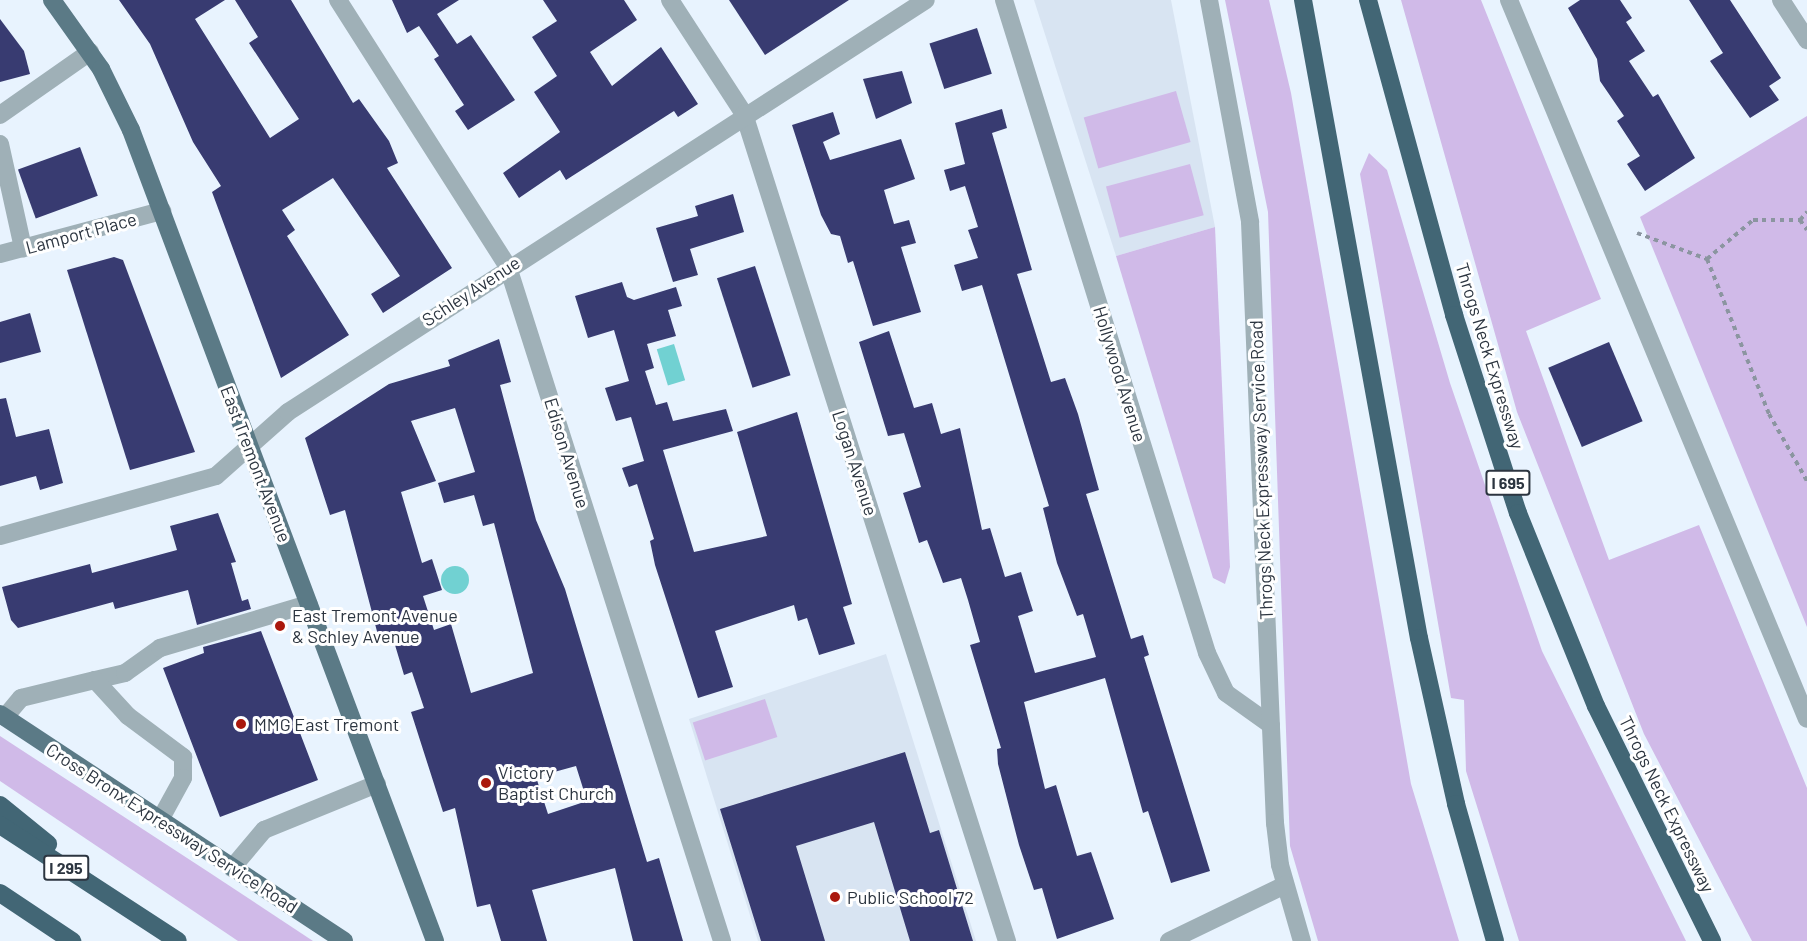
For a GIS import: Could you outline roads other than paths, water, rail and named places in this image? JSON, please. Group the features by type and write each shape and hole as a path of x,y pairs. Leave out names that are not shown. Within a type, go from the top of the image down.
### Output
{"highway":[{"path":"1303,0 1419,638 1456,804 1495,941"},
{"name":"Throgs Neck Expressway","path":"1368,0 1454,315 1518,513 1609,734 1712,941"},
{"path":"0,805 132,911"},
{"name":"I 295","path":"0,825 178,941"},
{"path":"0,893 72,941"}],"main road":[{"name":"East Tremont Avenue","path":"52,0 90,52 122,109 435,941"},
{"name":"Cross Bronx Expressway Service Road","path":"2,716 344,941"}],"street":[{"name":"Edison Avenue","path":"338,0 508,267 722,941"},
{"name":"Logan Avenue","path":"670,0 744,114 1007,941"},
{"name":"Schley Avenue","path":"0,536 216,476 251,449 288,412 744,114 926,0"},
{"name":"Hollywood Avenue","path":"1004,0 1207,653 1226,693 1271,725"},
{"name":"Throgs Neck Expressway Service Road","path":"1209,0 1250,222 1275,823 1285,885 1302,941"},
{"path":"1509,0 1807,719"},
{"path":"1781,0 1807,40"},
{"path":"0,115 8,104 90,52"},
{"path":"0,144 23,248"},
{"name":"Lamport Place","path":"0,254 162,211"},
{"path":"2,716 21,698 125,673 160,648 309,604"},
{"path":"95,680 128,717 183,757 183,778 160,820"},
{"path":"232,868 264,830 376,784"},
{"path":"1169,941 1285,885"}],"water":[{"path":"674,344 685,380 668,386 657,349"},
{"path":"455,566 465,570 469,580 465,590 455,594 445,590 441,580 445,570"}],"place":[{"name":"East Tremont Avenue & Schley Avenue","path":"280,626"},
{"name":"MMG East Tremont","path":"241,724"},
{"name":"Victory Baptist Church","path":"486,783"},
{"name":"Public School 72","path":"835,897"}]}
